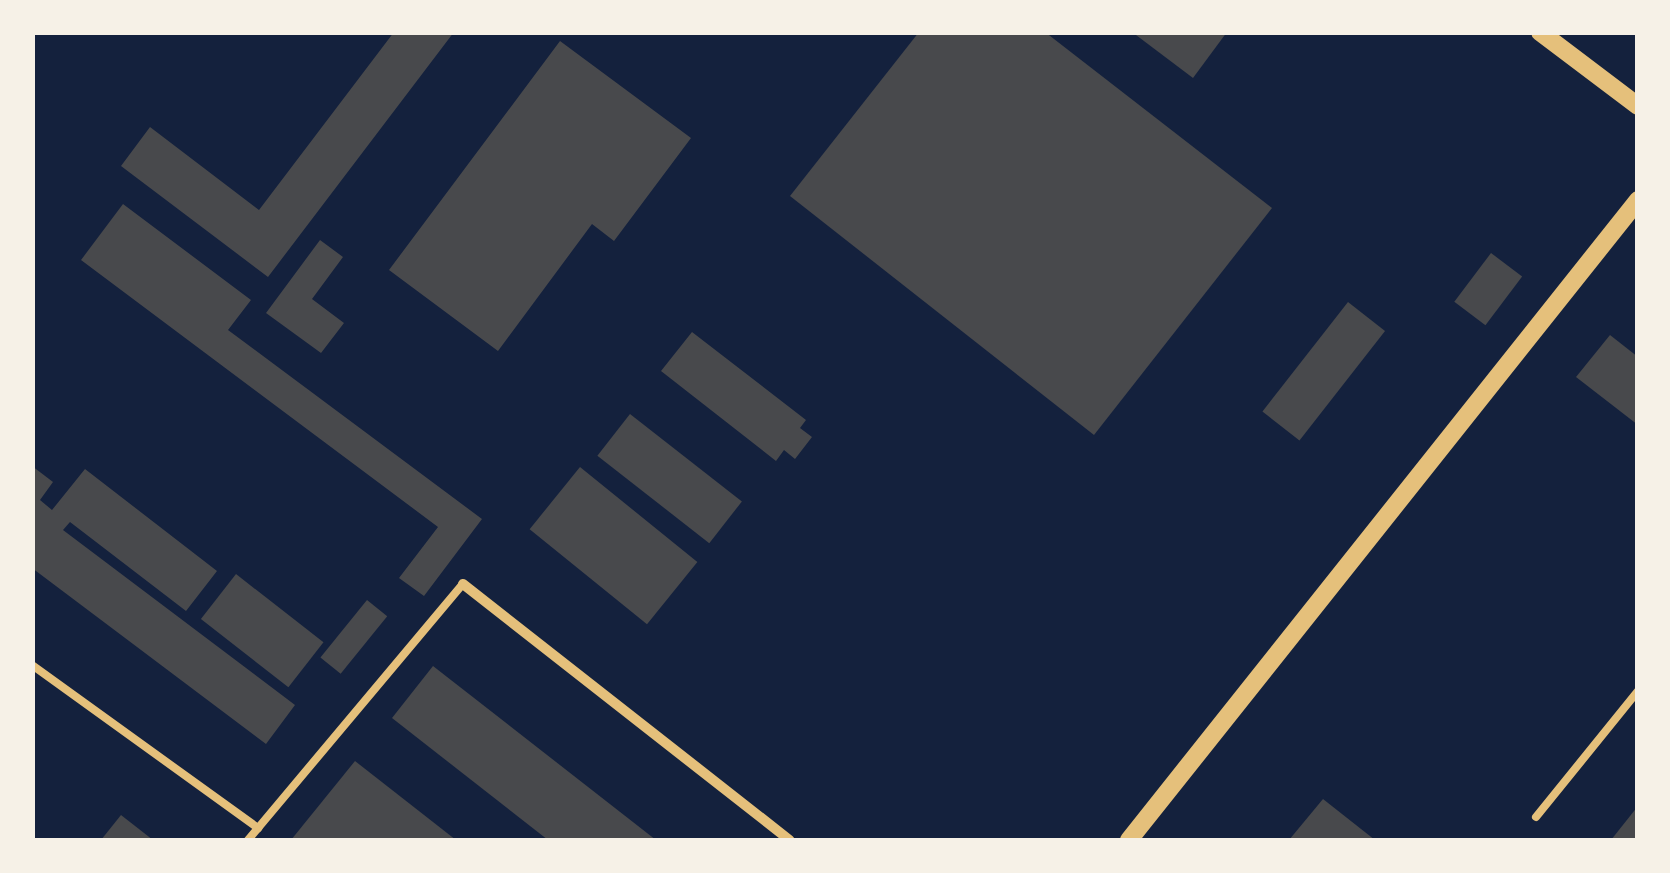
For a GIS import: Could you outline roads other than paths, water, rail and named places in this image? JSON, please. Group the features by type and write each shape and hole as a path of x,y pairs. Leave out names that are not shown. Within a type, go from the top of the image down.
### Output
{"street":[{"path":"1540,32 1638,106"},
{"path":"1129,840 1638,200"},
{"path":"463,584 789,840"}],"lane":[{"path":"248,840 463,584"},
{"path":"32,665 258,828"},
{"path":"1536,816 1638,690"}]}
